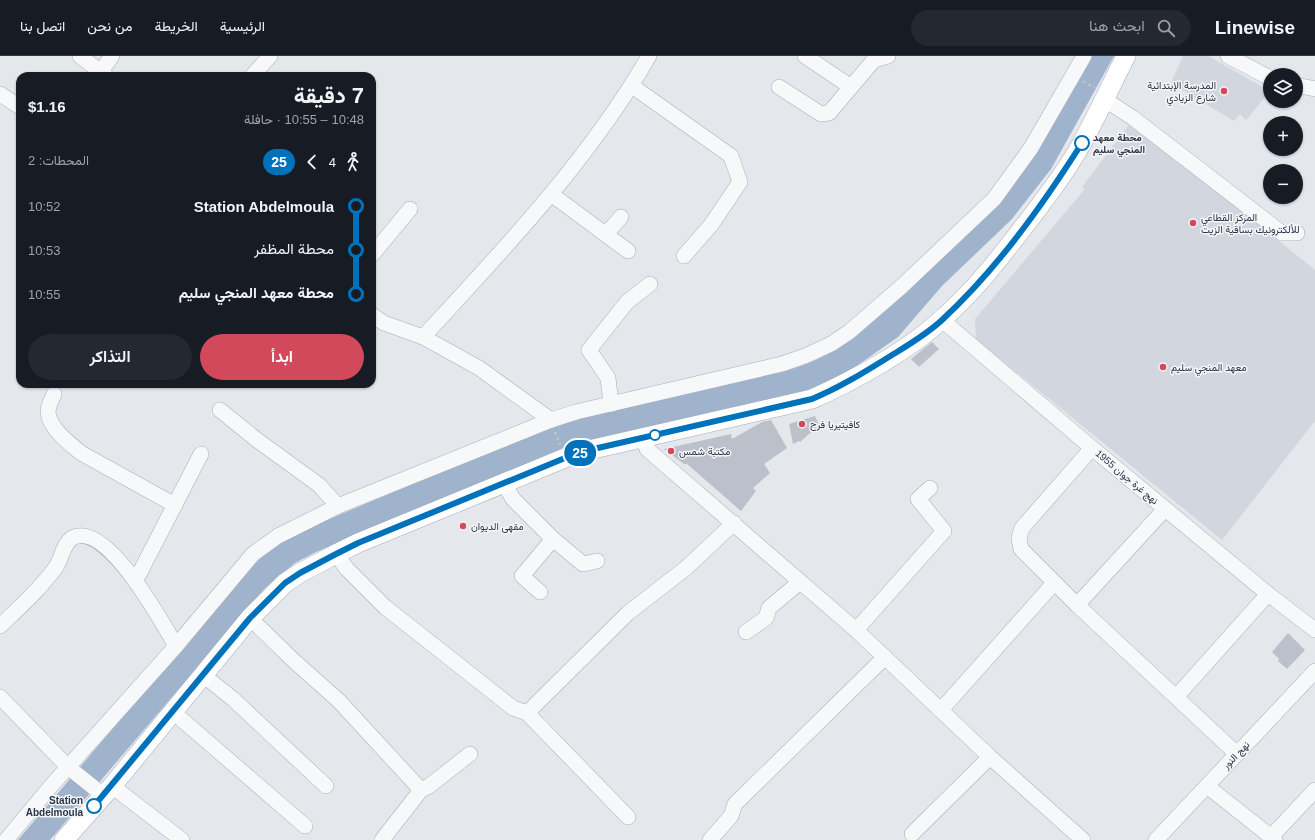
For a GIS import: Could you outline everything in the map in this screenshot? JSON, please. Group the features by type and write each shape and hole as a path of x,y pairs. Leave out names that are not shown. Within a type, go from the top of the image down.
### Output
{"main road":[{"path":"64,840 108,790 250,618 285,583 300,573 358,543 565,458 643,438 812,399 834,390 923,336 942,320 998,260 1056,185 1082,143 1101,94 1126,56"}],"street":[{"path":"80,56 103,72"},
{"path":"104,72 112,56"},
{"path":"256,72 270,56"},
{"path":"423,337 494,260 551,194 632,86 649,56"},
{"path":"805,56 851,87"},
{"path":"779,87 821,114 829,113 874,60 888,56"},
{"path":"6,840 68,767 176,646 253,554 296,526 338,506 402,482 551,420 576,412 782,364 831,344 849,332 901,287 994,199 1031,148 1084,56"},
{"path":"1228,56 1263,74"},
{"path":"632,86 731,156 737,169 740,182 711,225 684,256"},
{"path":"1303,86 1315,89"},
{"path":"0,94 16,104"},
{"path":"1101,94 1282,233 1297,233"},
{"path":"551,194 628,251"},
{"path":"376,250 410,209"},
{"path":"606,234 621,216"},
{"path":"611,404 608,378 589,350 627,302 650,284"},
{"path":"376,318 384,323 423,337 479,368 551,420"},
{"name":"نهج غرة جوان 1955","path":"942,320 1165,509 1268,594 1315,630"},
{"path":"54,394 48,411 50,419 53,425 68,442 81,454 176,505"},
{"path":"220,410 257,440 319,485 338,506"},
{"path":"643,438 647,449 856,630 990,757 1083,840"},
{"path":"1092,448 1022,528 1019,538 1021,549 1077,605 1238,754"},
{"path":"136,580 202,454"},
{"path":"504,483 513,499 553,539 584,564 597,561"},
{"path":"856,630 944,531 918,499 930,488"},
{"path":"1077,605 1165,509"},
{"path":"527,712 628,613 686,568 734,523"},
{"path":"0,626 34,594 48,578 58,564 67,543 73,538 81,536 106,548 136,580 176,646"},
{"path":"540,592 522,576 553,539"},
{"path":"336,554 346,569 385,607 513,708 527,712 628,818"},
{"path":"746,632 766,618 769,608 800,582"},
{"path":"941,710 1054,583"},
{"path":"1177,696 1268,594"},
{"path":"250,618 293,660 339,701 421,790"},
{"path":"710,840 731,816 735,804 885,658"},
{"name":"نهج النور","path":"1156,840 1315,671"},
{"path":"203,675 233,699 326,786"},
{"path":"0,697 68,767 108,790 182,840"},
{"path":"173,712 305,826"},
{"path":"382,840 421,790 429,786 470,754"},
{"path":"912,834 990,757"},
{"path":"1207,786 1273,838 1315,790"}],"path":[{"path":"1077,78 1101,94"},
{"path":"551,420 565,458"}],"shaded area":[{"name":"المدرسة الإبتدائية شارع الزيادي","path":"1183,56 1208,56 1261,86 1263,99 1246,120 1240,114 1234,121 1171,83"},
{"name":"معهد المنجي سليم","path":"1131,122 1315,270 1315,421 1222,540 976,339 975,319 1085,189 1082,187"}],"water":[{"path":"1089,56 1114,56 1051,169 1012,219 942,286 898,337 845,374 814,388 787,397 568,446 316,552 295,563 265,588 50,840 18,840 245,573 263,556 282,542 320,523 541,430 577,418 785,371 820,358 852,338 963,239"}],"building":[{"path":"932,342 939,349 919,367 911,359"},
{"path":"815,416 819,425 800,442 799,441 793,444 789,424"},
{"path":"771,420 787,448 764,464 770,473 753,488 756,491 741,511 687,464 684,464 664,449 731,434 732,439 762,422"},
{"path":"1288,633 1305,650 1287,669 1278,661 1279,659 1272,652"}],"bus line":[{"name":"25","path":"94,806 250,618 285,583 300,573 358,543 565,458 589,450 812,399 834,390 923,336 942,320 998,260 1056,185 1082,143"}],"place":[{"name":"المدرسة الإبتدائية شارع الزيادي","path":"1224,91"},
{"name":"محطة معهد المنجي سليم","path":"1082,143"},
{"name":"المركز القطاعي للألكترونيك بساقية الزيت","path":"1193,223"},
{"name":"معهد المنجي سليم","path":"1163,367"},
{"name":"كافيتيريا فرح","path":"802,424"},
{"name":"مكتبة شمس","path":"671,451"},
{"name":"مقهى الديوان","path":"463,526"},
{"name":"Station Abdelmoula","path":"94,806"}]}
